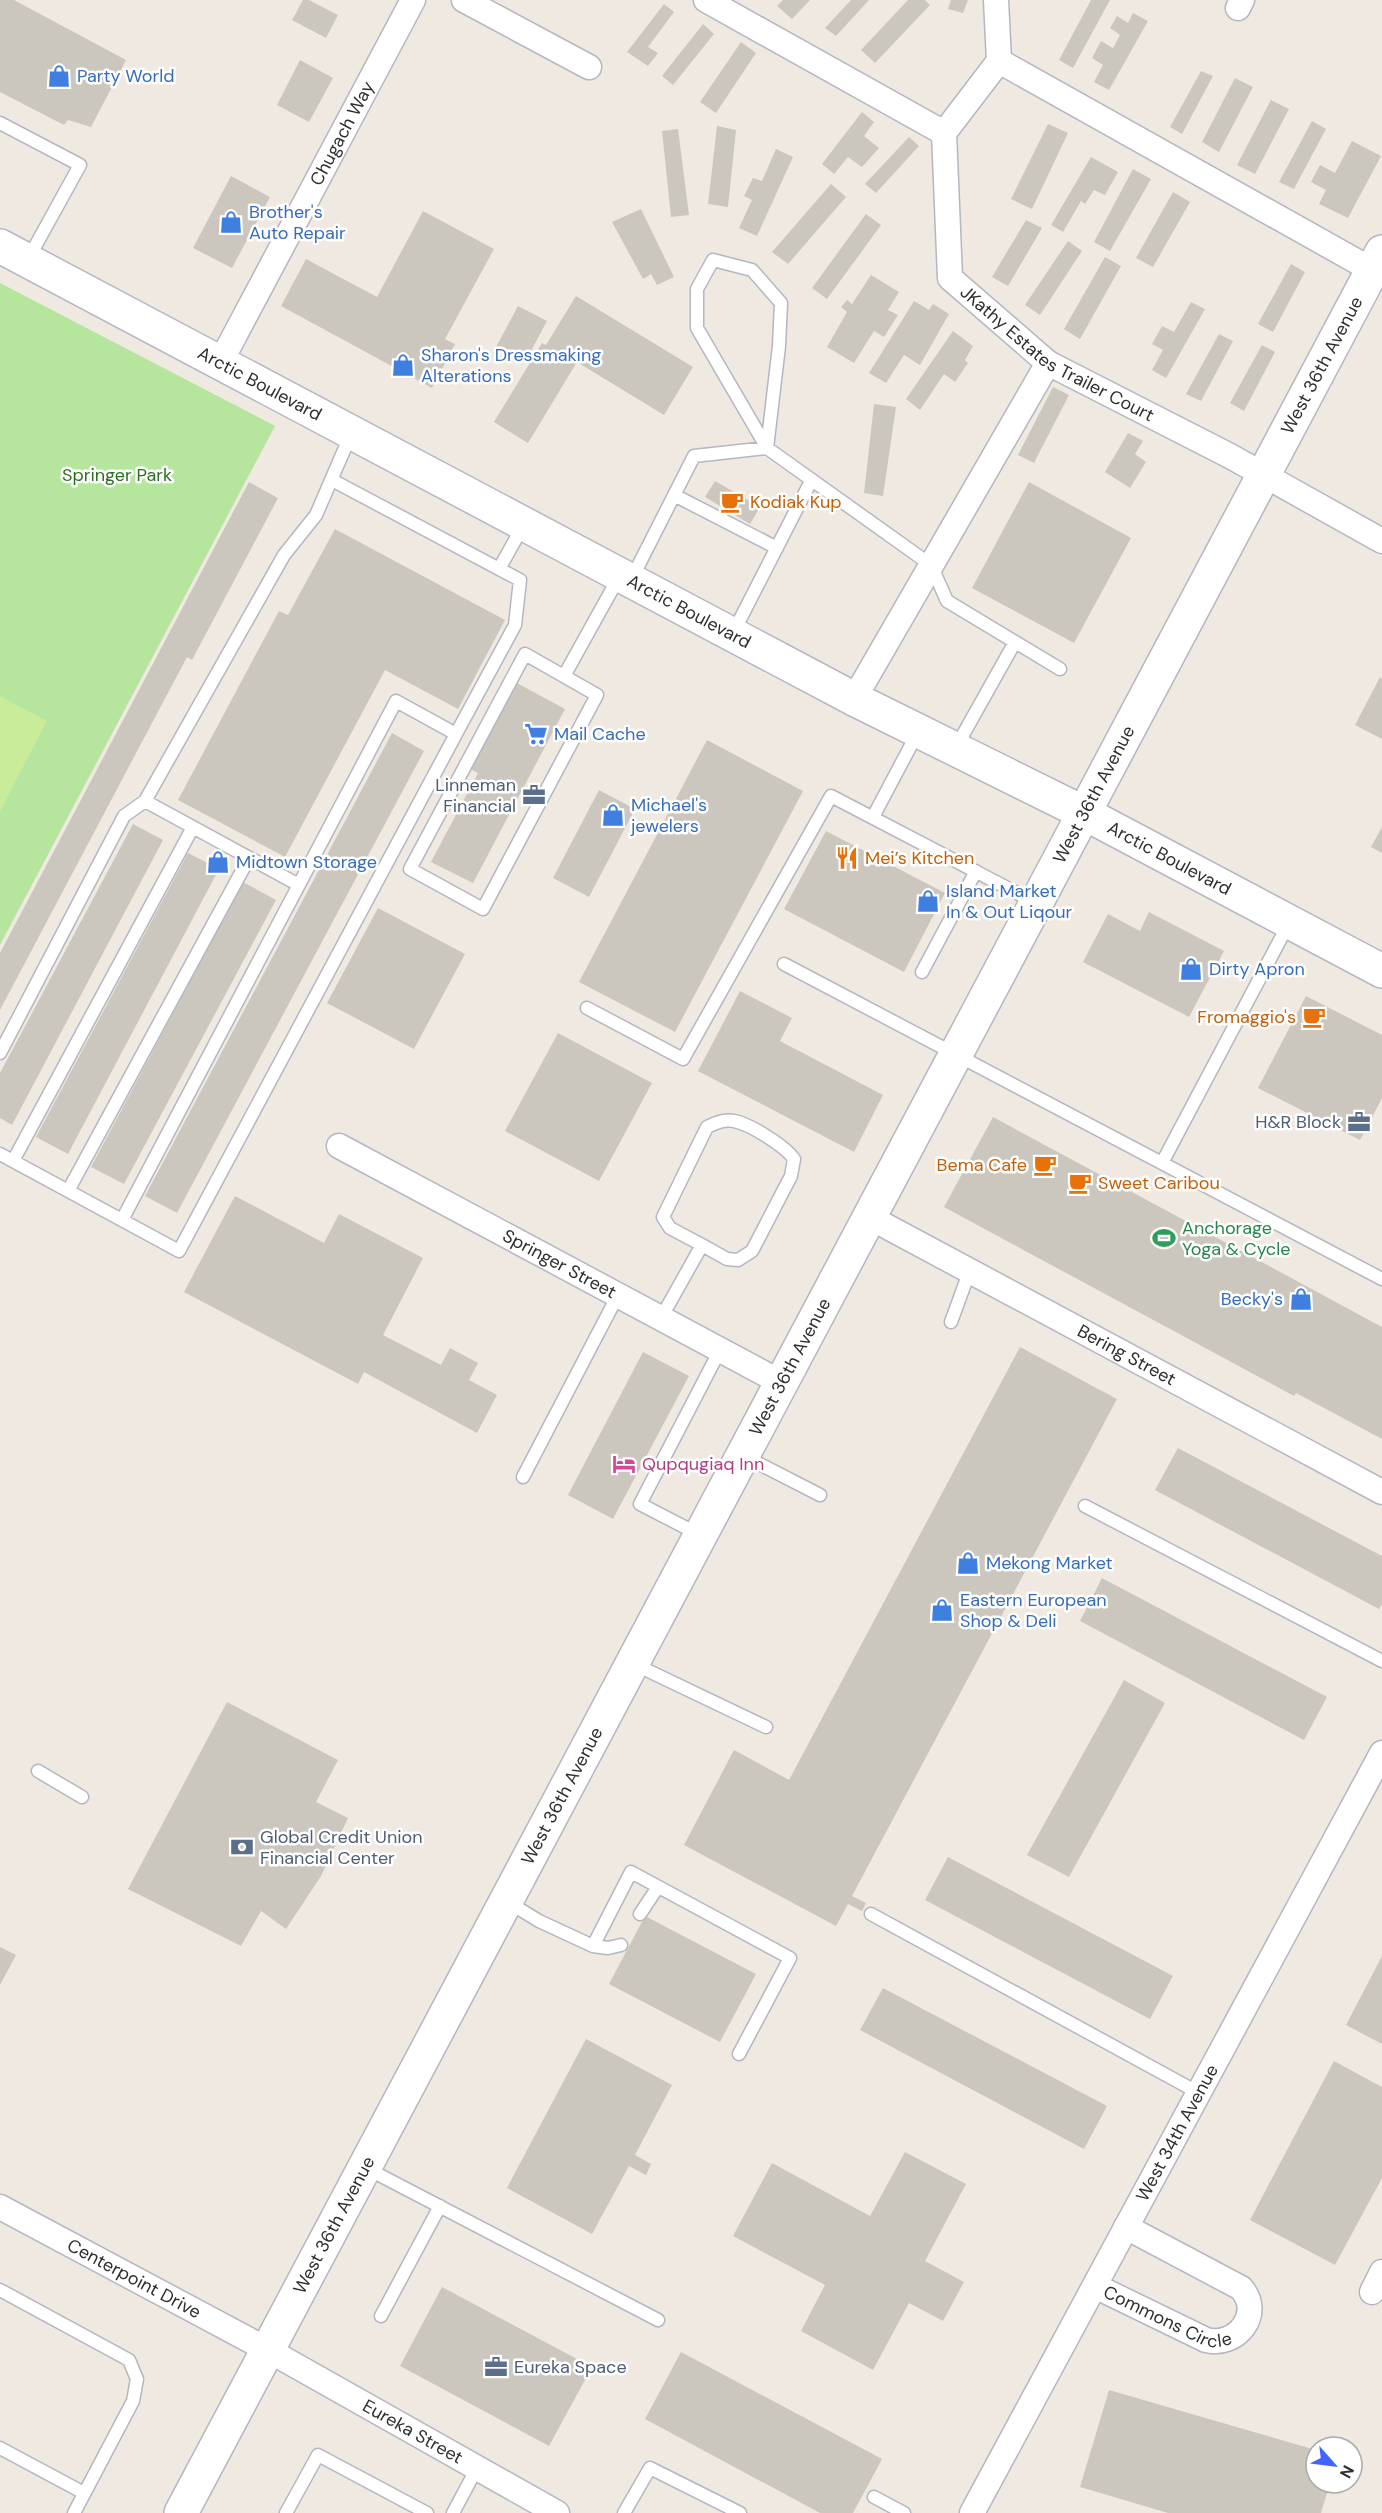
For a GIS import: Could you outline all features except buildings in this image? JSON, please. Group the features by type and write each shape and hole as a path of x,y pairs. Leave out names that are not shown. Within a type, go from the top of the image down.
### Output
{"main road":[{"name":"Arctic Boulevard","path":"14,253 732,635 918,732 1084,813 1382,971"},
{"name":"West 36th Avenue","path":"182,2513 1377,261"}],"street":[{"name":"Chugach Way","path":"220,363 413,0"},
{"path":"464,0 589,67"},
{"path":"706,0 944,133 999,61 996,0"},
{"path":"999,61 1377,261"},
{"name":"JKathy Estates Trailer Court","path":"944,133 950,278 1048,363 1382,541"},
{"path":"854,699 1048,363"},
{"name":"Springer Street","path":"339,1146 782,1383"},
{"name":"Bering Street","path":"871,1218 1382,1492"},
{"name":"West 34th Avenue","path":"972,2513 1380,1763"},
{"name":"Centerpoint Drive","path":"0,2206 268,2350"},
{"name":"Commons Circle","path":"1095,2286 1216,2343 1245,2327 1250,2317 1247,2296 1241,2288 1126,2228"},
{"name":"Eureka Street","path":"268,2350 557,2513"}],"lane":[{"path":"0,123 80,165 14,253"},
{"path":"767,448 779,346 781,303 752,270 713,260 697,289 697,328 767,448 931,565 947,601 1060,669"},
{"path":"0,1053 124,816 145,801 284,555 316,515 352,433"},
{"path":"564,676 625,578 694,456 767,448"},
{"path":"0,1154 178,1251 515,624 520,580 332,480"},
{"path":"732,635 811,481"},
{"path":"674,495 777,548"},
{"path":"500,569 523,525"},
{"path":"954,750 1015,642"},
{"path":"525,654 564,676 597,695 483,909 410,869 525,654"},
{"path":"122,1220 396,701 456,734"},
{"path":"873,817 918,732"},
{"path":"587,1008 683,1059 831,796 1037,903"},
{"path":"145,801 299,885"},
{"path":"13,1161 194,827"},
{"path":"68,1191 249,858"},
{"path":"922,972 976,871"},
{"path":"1162,1162 1290,922"},
{"path":"784,964 1382,1279"},
{"path":"721,1120 736,1121 787,1148 794,1159 791,1176 752,1251 738,1260 727,1259 702,1245 670,1228 663,1217 707,1127 721,1120"},
{"path":"661,1318 702,1245"},
{"path":"951,1322 970,1270"},
{"path":"523,1477 618,1295"},
{"path":"701,1535 640,1504 720,1350"},
{"path":"743,1456 820,1495"},
{"path":"1085,1506 1382,1661"},
{"path":"633,1663 766,1727"},
{"path":"38,1772 82,1797"},
{"path":"593,1946 631,1872 790,1958 739,2054"},
{"path":"640,1914 658,1887"},
{"path":"507,1901 539,1921 593,1946 608,1948 621,1945"},
{"path":"871,1914 1199,2093"},
{"path":"365,2168 658,2320"},
{"path":"381,2316 440,2206"},
{"path":"0,2290 129,2360 137,2379 133,2401 74,2513"},
{"path":"0,2448 84,2493"},
{"path":"286,2513 318,2456 427,2513"},
{"path":"453,2513 477,2468"},
{"path":"624,2513 650,2468 740,2513"},
{"path":"874,2497 904,2513"}],"green space":[{"name":"Springer Park","path":"0,283 275,426 0,945"},
{"path":"0,696 47,721 0,811"}],"place":[{"name":"Party World","path":"59,76"},
{"name":"Brother's Auto Repair","path":"231,222"},
{"name":"Sharon's Dressmaking Alterations","path":"403,365"},
{"name":"Kodiak Kup","path":"732,502"},
{"name":"Mail Cache","path":"536,734"},
{"name":"Linneman Financial","path":"534,795"},
{"name":"Michael's jewelers","path":"613,815"},
{"name":"Mei’s Kitchen","path":"847,858"},
{"name":"Midtown Storage","path":"218,862"},
{"name":"Island Market In & Out Liqour","path":"928,901"},
{"name":"Dirty Apron","path":"1191,969"},
{"name":"Fromaggio's","path":"1314,1017"},
{"name":"H&R Block","path":"1359,1122"},
{"name":"Bema Cafe","path":"1045,1165"},
{"name":"Sweet Caribou","path":"1080,1183"},
{"name":"Anchorage Yoga & Cycle","path":"1164,1238"},
{"name":"Becky's","path":"1301,1299"},
{"name":"Qupqugiaq Inn","path":"624,1464"},
{"name":"Mekong Market","path":"968,1563"},
{"name":"Eastern European Shop & Deli","path":"942,1610"},
{"name":"Global Credit Union Financial Center","path":"242,1847"},
{"name":"Eureka Space","path":"496,2367"}]}
